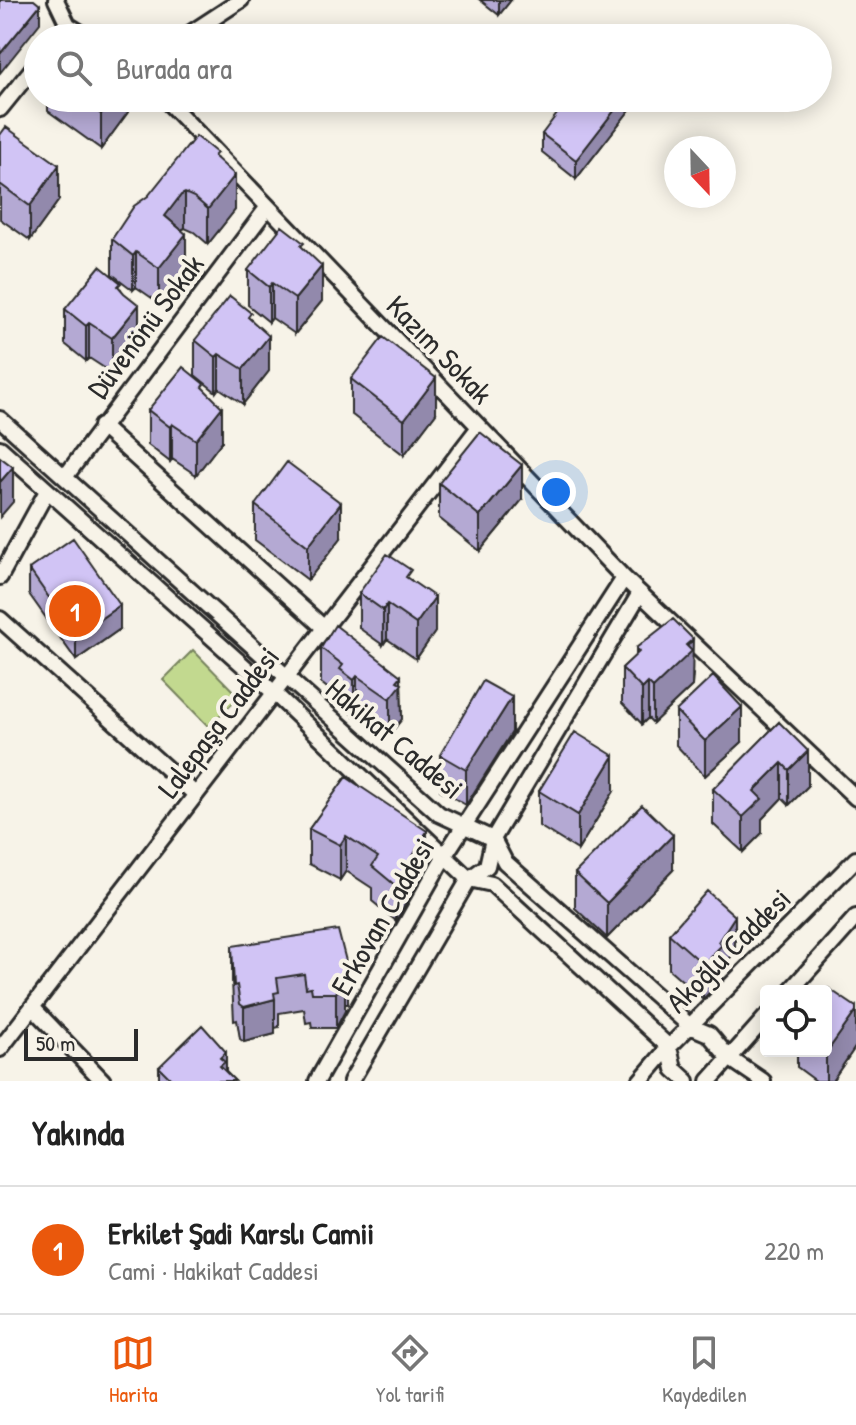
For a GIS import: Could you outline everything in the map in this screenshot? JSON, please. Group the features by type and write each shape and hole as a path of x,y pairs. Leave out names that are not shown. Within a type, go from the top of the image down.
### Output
{"street":[{"path":"56,0 68,24"},
{"path":"204,24 241,0"},
{"path":"0,109 24,79"},
{"name":"Kazım Sokak","path":"177,112 624,578 856,798"},
{"name":"Düvenönü Sokak","path":"65,477 267,208"},
{"name":"Hakikat Caddesi","path":"0,419 439,814 493,839"},
{"path":"101,426 323,627"},
{"name":"Lalepaşa Caddesi","path":"0,1049 479,427"},
{"name":"Hakikat Caddesi","path":"0,448 273,692 469,879 492,884 669,1047 674,1069 687,1081"},
{"path":"0,577 47,491"},
{"name":"Erkovan Caddesi","path":"317,1081 445,855 624,578"},
{"name":"Erkovan Caddesi","path":"351,1081 469,879 487,866 493,839 640,593"},
{"path":"0,619 195,794"},
{"path":"493,839 505,862 690,1026 709,1034 729,1058 763,1081"},
{"name":"Akoğlu Caddesi","path":"640,1081 669,1047 856,859"},
{"path":"795,985 856,917"},
{"path":"32,1007 103,1081"},
{"path":"709,1081 760,1024"}],"green space":[{"path":"193,650 239,697 209,727 163,680"}],"building":[{"path":"0,0 34,0 40,5 0,54"},
{"path":"558,112 613,112 576,160 542,134"},
{"path":"6,127 59,165 30,206 0,184 0,135"},
{"path":"196,136 217,153 214,156 235,175 208,209 194,197 185,193 181,195 165,216 186,234 159,268 136,252 133,256 112,239 134,206 148,196"},
{"path":"282,226 304,243 301,246 322,266 295,299 272,283 269,287 248,270"},
{"path":"100,266 121,283 118,286 139,305 112,338 89,323 86,326 65,309"},
{"path":"230,296 251,313 248,317 269,336 243,369 219,354 216,357 195,340"},
{"path":"383,337 436,378 404,420 351,379"},
{"path":"183,367 204,384 202,387 222,407 196,440 172,424 170,427 148,410"},
{"path":"480,432 522,465 480,516 439,483"},
{"path":"0,457 13,467 0,482"},
{"path":"287,462 341,503 308,546 255,505"},
{"path":"73,538 120,605 76,636 29,569"},
{"path":"387,554 411,570 406,577 435,597 416,624 387,604 383,610 359,593"},
{"path":"673,619 693,639 686,645 692,651 653,688 648,683 642,689 622,668 639,652 636,648"},
{"path":"335,625 401,676 397,681 402,684 390,699 357,676 354,680 340,669 343,665 321,648"},
{"path":"713,676 742,707 705,741 676,711"},
{"path":"483,681 512,697 466,770 440,755"},
{"path":"779,722 808,751 789,770 782,763 754,791 762,799 743,817 713,789"},
{"path":"575,732 614,756 578,815 539,791"},
{"path":"346,777 427,831 396,886 372,866 378,857 346,836 340,845 309,829"},
{"path":"642,805 673,835 607,903 575,873"},
{"path":"707,891 735,916 718,942 722,945 703,964 669,934"},
{"path":"338,930 348,969 344,969 345,976 336,993 312,993 311,987 306,988 304,974 277,978 279,992 274,993 275,999 244,1007 240,1004 237,985 234,986 232,946"},
{"path":"832,991 856,1007 832,1045"},
{"path":"202,1025 226,1052 220,1058 225,1062 220,1066 235,1081 173,1081 159,1067"}],"place":[{"name":"Erkilet Şadi Karslı Camii","path":"75,611"}]}
